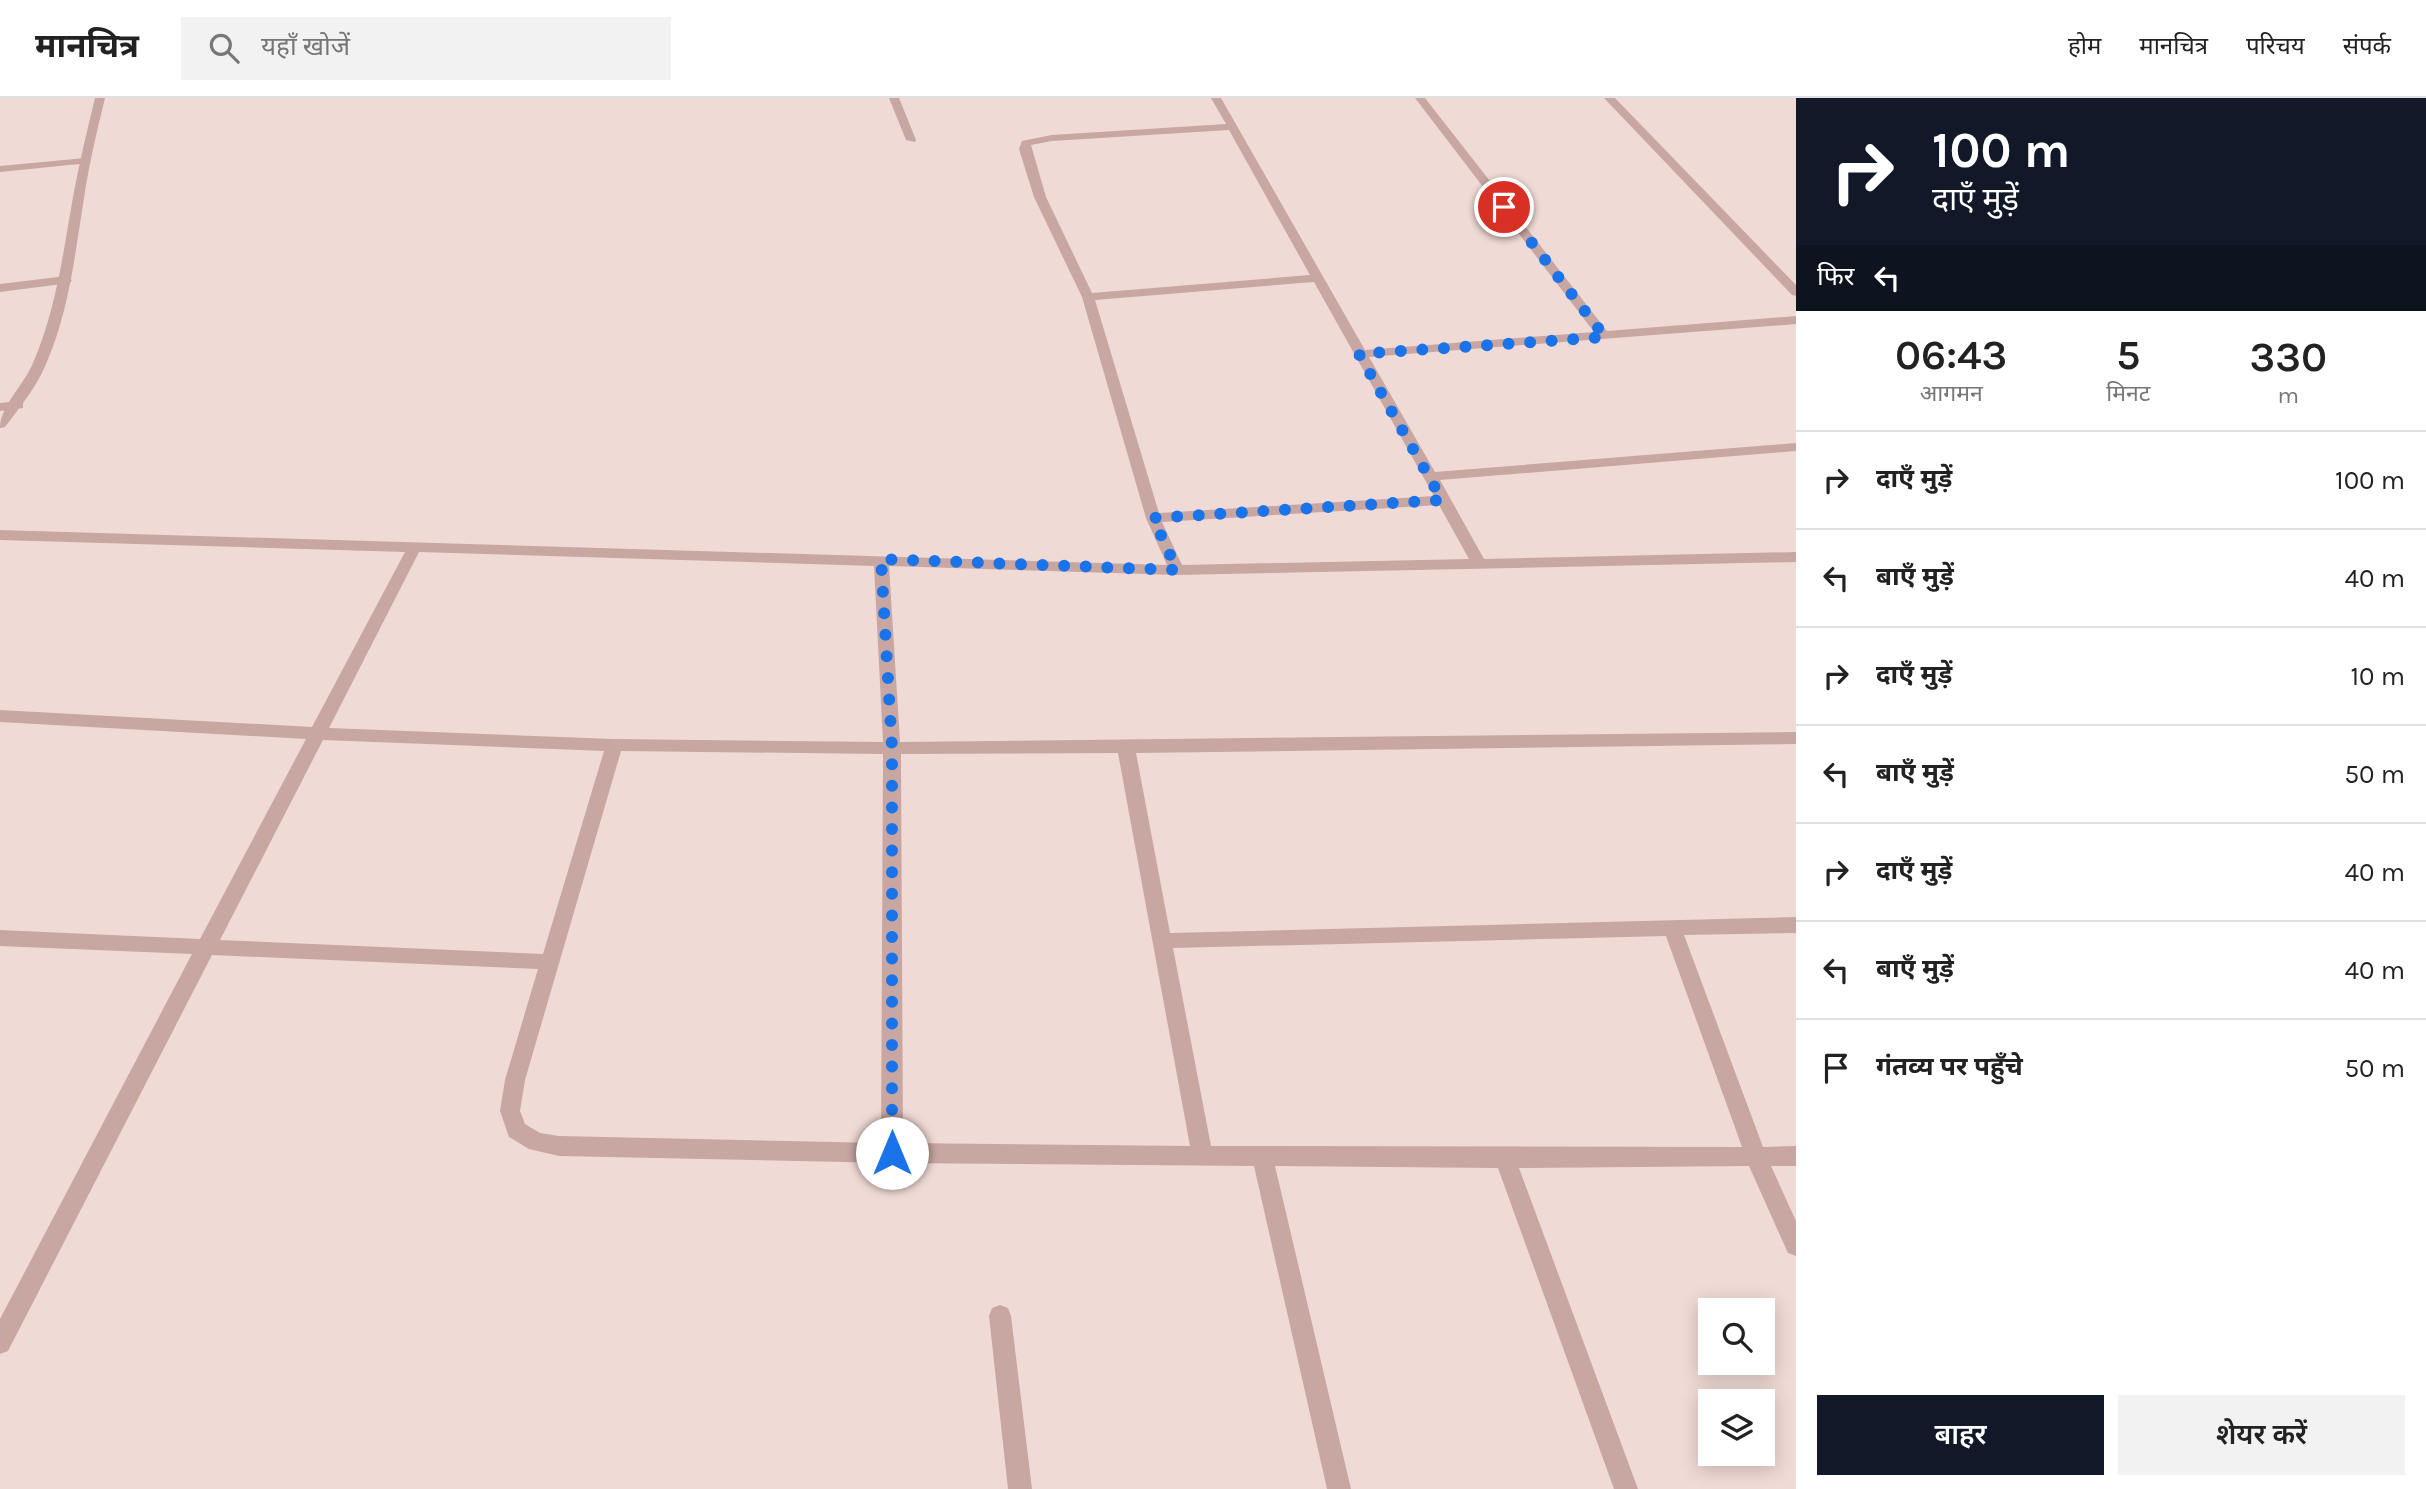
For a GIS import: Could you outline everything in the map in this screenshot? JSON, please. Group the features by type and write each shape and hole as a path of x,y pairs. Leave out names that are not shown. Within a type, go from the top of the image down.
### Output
{"street":[{"path":"0,424 18,405 34,376 66,280 85,161 100,98"},
{"path":"894,98 911,141"},
{"path":"1216,98 1315,278 1478,561"},
{"path":"1420,98 1605,337"},
{"path":"1609,98 1796,292"},
{"path":"1177,570 1153,518 1088,297 1040,198 1024,149 1026,143 1052,138 1231,127"},
{"path":"0,169 85,161"},
{"path":"1088,297 1315,278"},
{"path":"0,288 66,280"},
{"path":"1359,354 1605,337 1796,320"},
{"path":"0,407 18,405"},
{"path":"1430,477 1796,447"},
{"path":"1153,518 1442,500"},
{"path":"0,535 881,559 1177,570 1478,561 1796,557"},
{"path":"0,1343 314,734 415,546"},
{"path":"881,559 892,748 892,1153"},
{"path":"0,716 314,734 614,745 1126,748 1796,738"},
{"path":"614,745 515,1080 510,1111 516,1130 536,1142 559,1146 892,1153 1757,1159 1796,1156"},
{"path":"1126,748 1202,1154"},
{"path":"1162,941 1796,925"},
{"path":"1673,930 1757,1159 1796,1246"},
{"path":"0,938 549,962"},
{"path":"1262,1156 1339,1489"},
{"path":"1505,1158 1626,1489"},
{"path":"1000,1316 1020,1489"}],"route":[{"path":"892,1153 892,748 881,559 1177,570 1153,518 1442,500 1359,354 1605,337 1504,207"}]}
